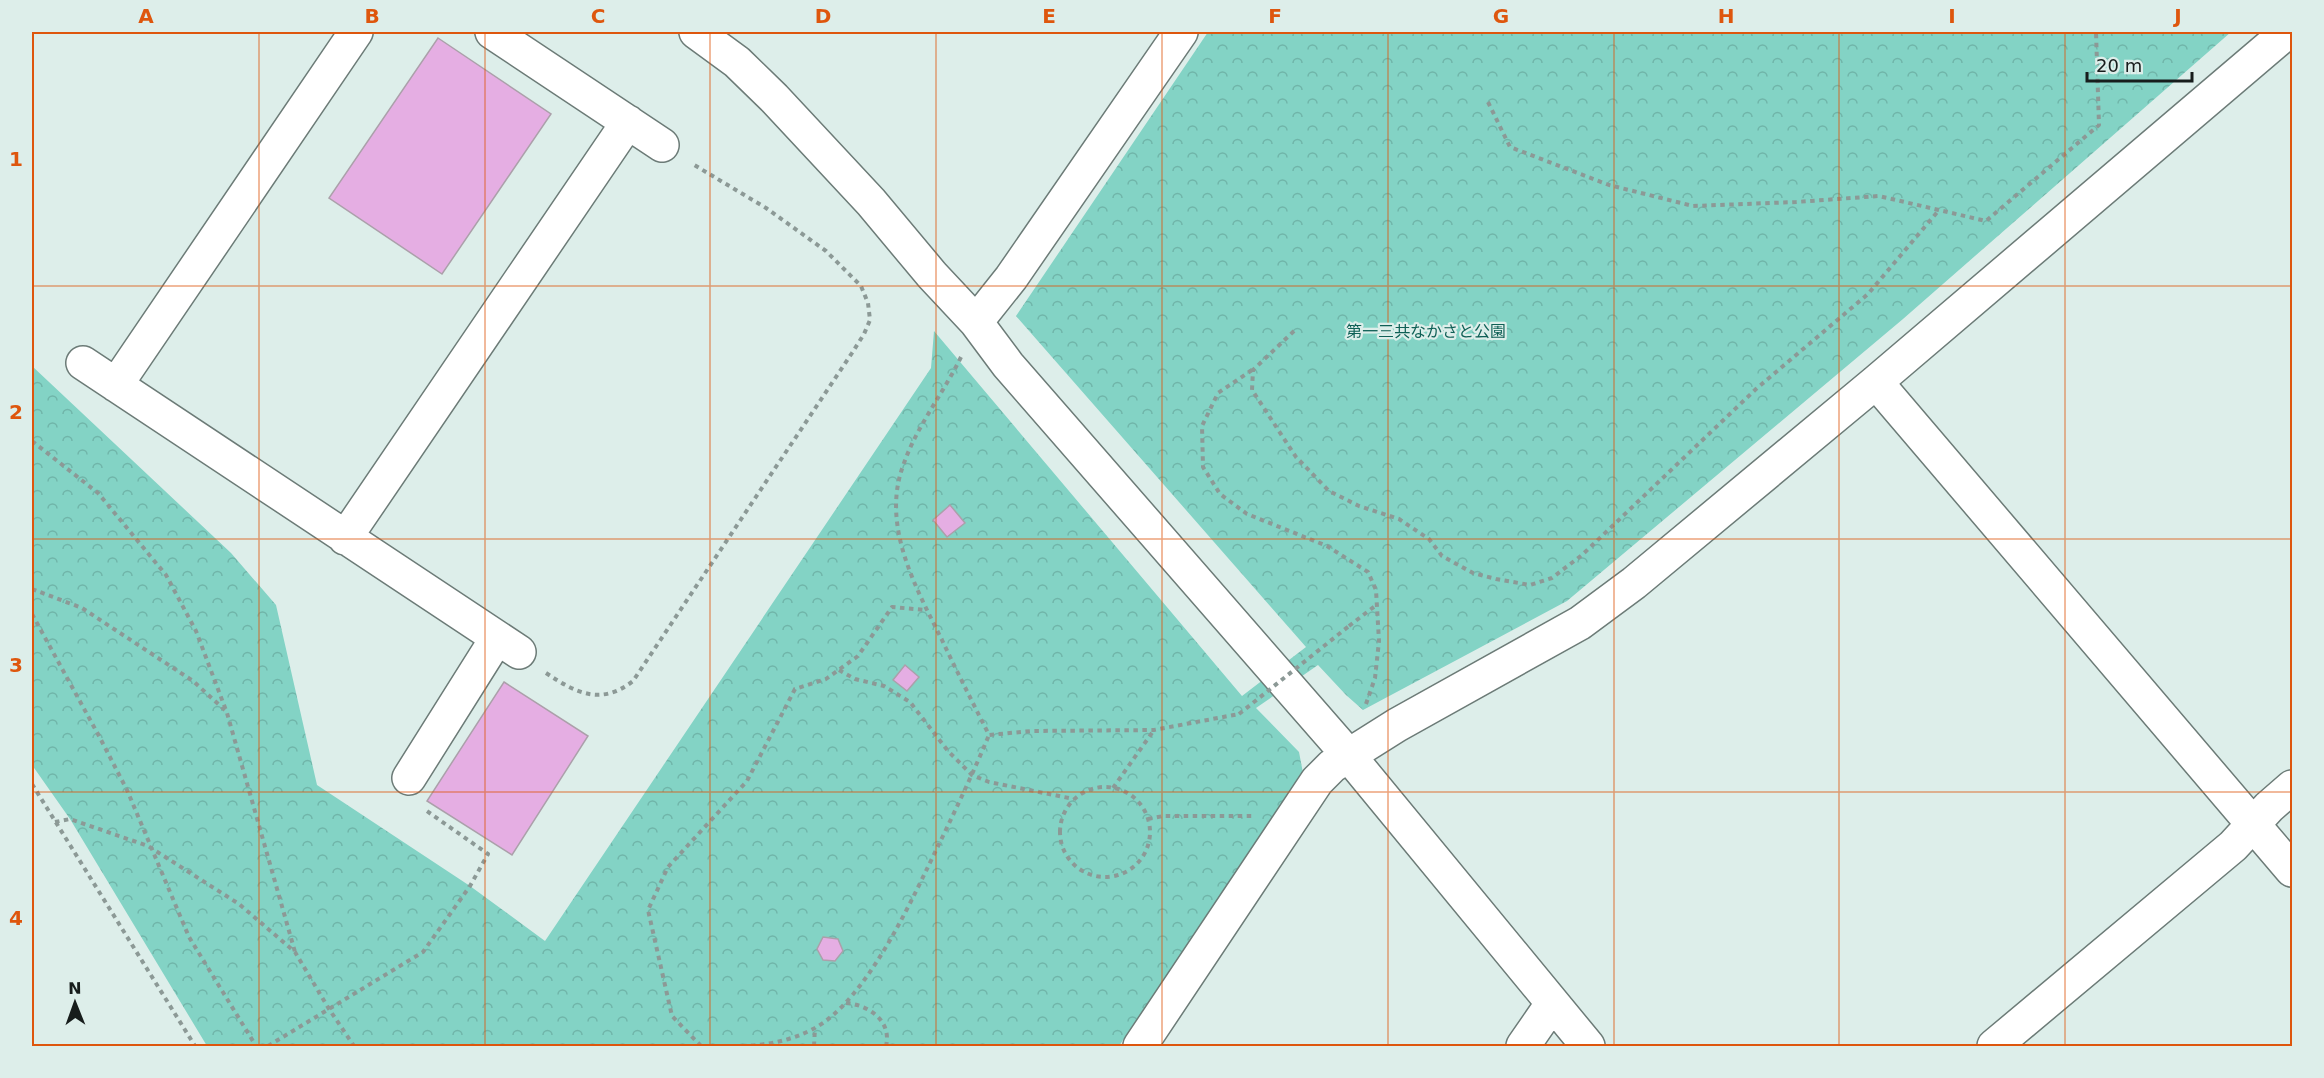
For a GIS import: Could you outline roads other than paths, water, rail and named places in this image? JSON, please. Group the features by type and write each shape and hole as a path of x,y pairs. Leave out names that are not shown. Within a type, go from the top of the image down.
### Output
{"street":[{"path":"116,385 356,32"},
{"path":"492,32 662,145"},
{"path":"696,32 736,62 774,98 871,202 932,275 976,322 1008,365 1350,757 1588,1047"},
{"path":"976,322 1011,278 1181,32"},
{"path":"1140,1047 1317,781 1332,766 1350,757 1397,724 1580,623 1634,584 1876,382 2287,32"},
{"path":"345,538 628,122"},
{"path":"83,363 508,645 409,778"},
{"path":"1876,382 2292,870"},
{"path":"1994,1047 2233,846 2292,787"},
{"path":"1523,1047 1552,1004"}],"park label":[{"name":"第一三共なかさと公園","path":"1426,331"}]}
